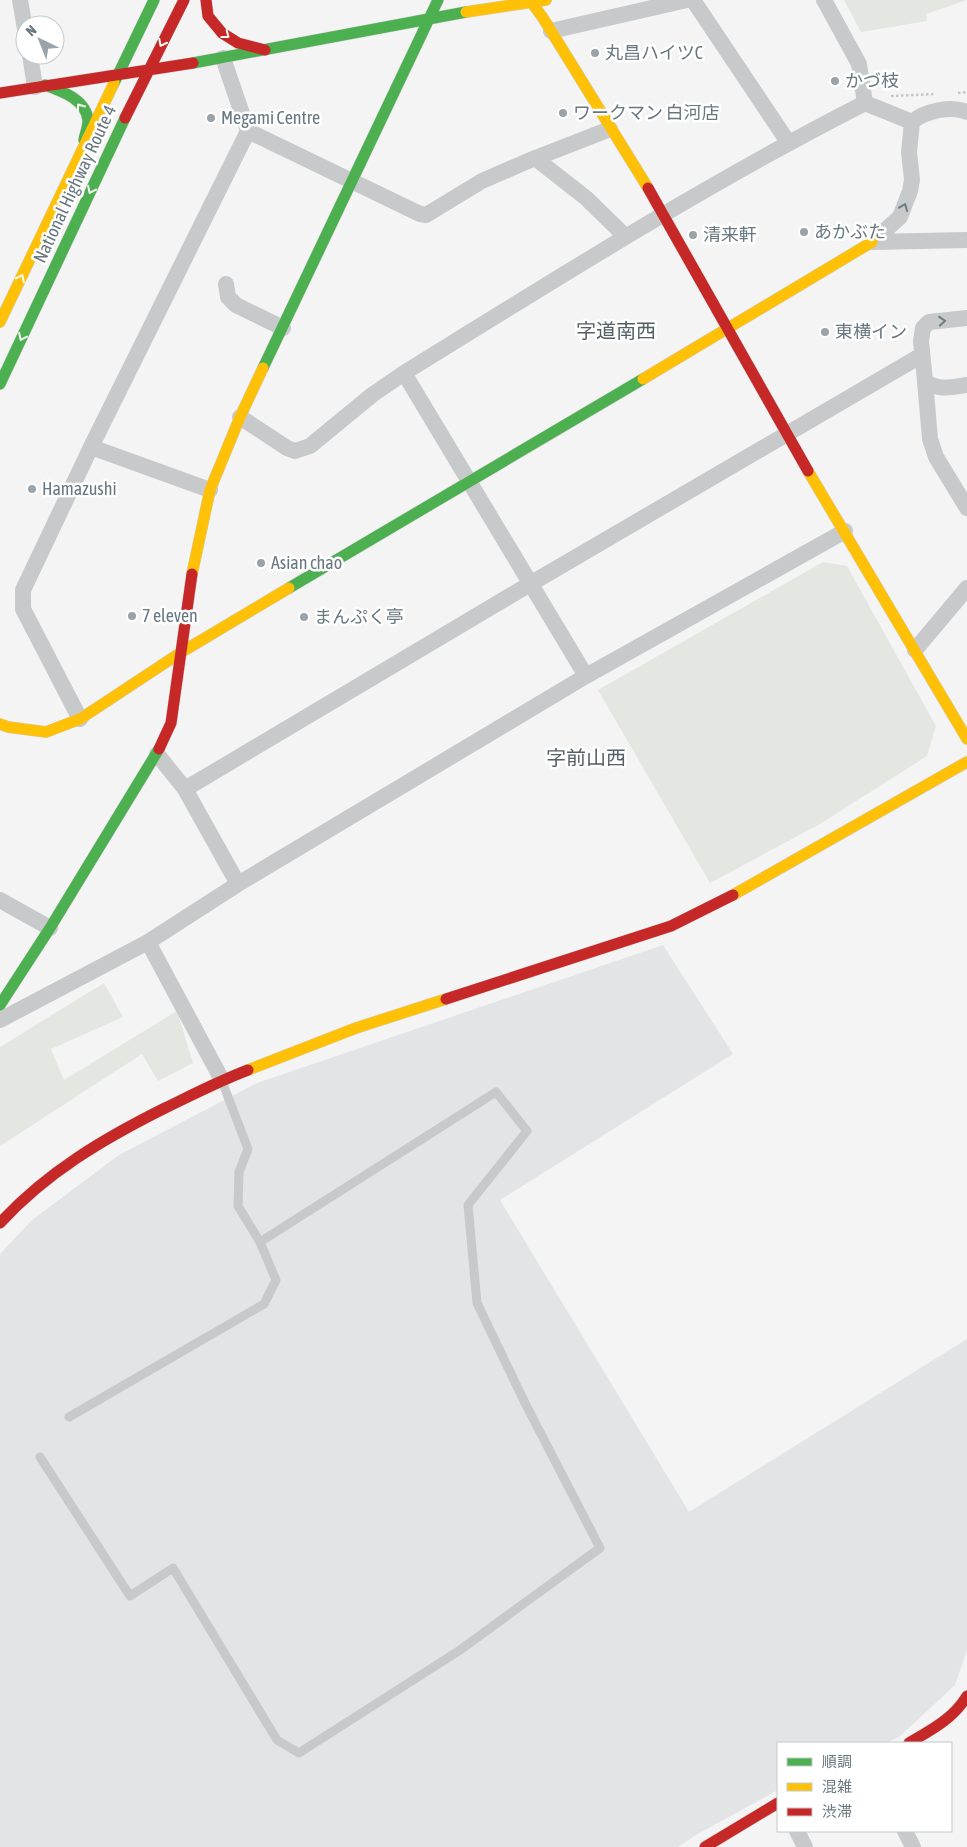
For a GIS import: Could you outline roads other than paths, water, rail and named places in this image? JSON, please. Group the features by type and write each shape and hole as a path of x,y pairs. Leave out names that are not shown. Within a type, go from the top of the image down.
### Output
{"main road":[{"name":"National Highway Route 4","path":"0,322 82,147 154,0"},
{"name":"National Highway Route 4","path":"0,384 148,70 184,0"},
{"path":"206,0 208,16 222,33 238,43 265,50"},
{"path":"0,1005 50,928 157,754 171,723 193,564 210,490 240,417 438,0"},
{"path":"0,93 223,58 430,18 546,0"},
{"path":"532,3 664,214 726,329 787,435 967,739"},
{"path":"40,86 66,92 81,105 88,120 82,147"},
{"path":"0,724 8,727 46,732 80,719 180,652 469,483 872,242"},
{"path":"0,1223 21,1200 76,1158 117,1132 222,1080 356,1028 671,926 749,887 967,762"},
{"path":"911,1742 946,1720 966,1701"},
{"path":"705,1847 777,1804"}],"street":[{"path":"20,0 23,15"},
{"path":"551,31 687,0"},
{"path":"693,0 788,142"},
{"path":"824,0 859,64 865,103"},
{"path":"223,58 248,131 420,214 426,215 482,182 535,158 610,129"},
{"path":"33,65 40,86"},
{"path":"240,417 287,448 295,451 310,446 372,395 404,373 625,236 788,142 865,103 912,122"},
{"path":"872,242 900,217 910,191 912,180 909,152 912,122 920,115 956,108 967,112"},
{"path":"80,719 23,609 23,590 90,447 248,131"},
{"path":"535,158 586,198 625,236"},
{"path":"872,242 967,240"},
{"path":"226,284 228,297 236,305 283,328"},
{"path":"967,318 929,322 921,332 930,439 936,457 967,508"},
{"path":"185,789 530,584 922,355"},
{"path":"404,373 586,676"},
{"path":"925,381 940,388 967,385"},
{"path":"90,447 210,490"},
{"path":"0,1020 148,942 238,884 586,676 845,531"},
{"path":"915,650 967,588"},
{"path":"157,754 185,789 238,884"},
{"path":"0,900 50,928"},
{"path":"148,942 222,1080"},
{"path":"798,1832 805,1847"},
{"path":"906,1832 913,1847"}],"lane":[{"path":"69,1417 264,1304 276,1280 260,1242 238,1206 239,1172 248,1149 222,1080"},
{"path":"40,1457 130,1596 173,1568 277,1740 299,1753 460,1650 600,1548 525,1404 477,1303 468,1205 527,1131 496,1092 260,1242"}],"place":[{"name":"丸昌ハイツC","path":"595,53"},
{"name":"かづ枝","path":"835,81"},
{"name":"ワークマン 白河店","path":"563,113"},
{"name":"Megami Centre","path":"211,118"},
{"name":"あかぶた","path":"804,232"},
{"name":"清来軒","path":"693,235"},
{"name":"東横イン","path":"825,332"},
{"name":"Hamazushi","path":"32,489"},
{"name":"Asian chao","path":"261,563"},
{"name":"7 eleven","path":"132,616"},
{"name":"まんぷく亭","path":"304,617"}],"district":[{"name":"字道南西","path":"616,331"},
{"name":"字前山西","path":"586,758"}]}
